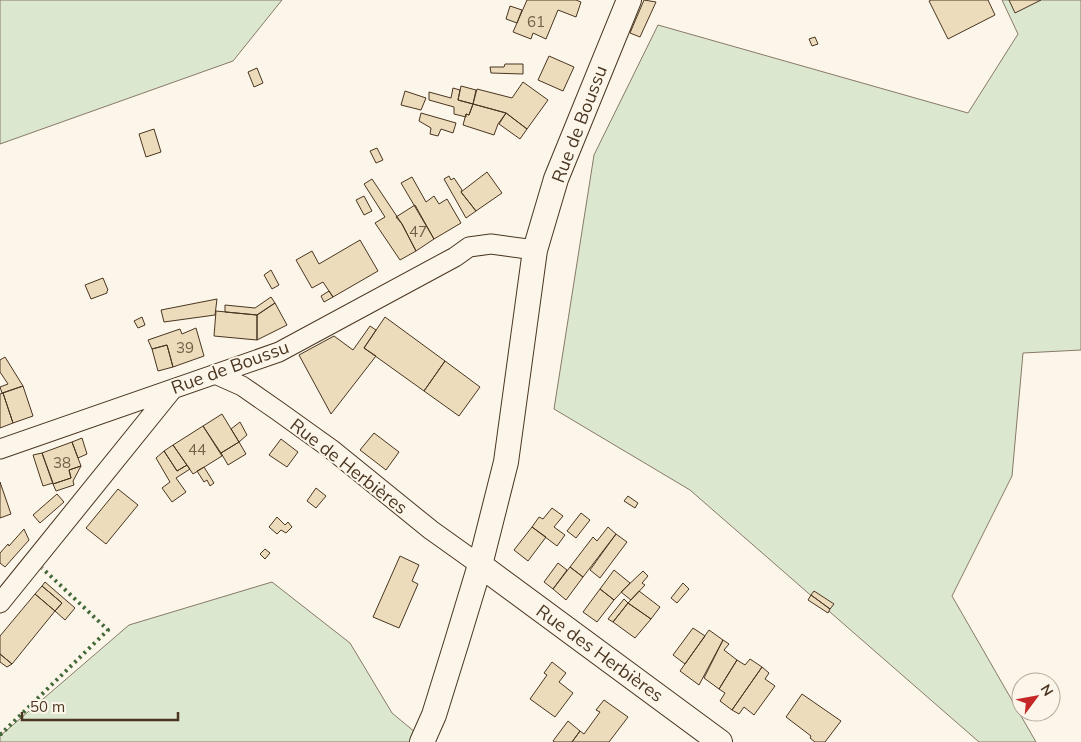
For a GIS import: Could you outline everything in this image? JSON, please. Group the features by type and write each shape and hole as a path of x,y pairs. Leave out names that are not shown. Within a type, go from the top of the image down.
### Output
{"street":[{"name":"Rue de Boussu","path":"422,742 434,715 480,565 506,462 535,250 560,171 629,0"},
{"name":"Rue de Boussu","path":"0,448 279,352 469,247 491,244 535,250"},
{"name":"Rue de Herbières","path":"215,374 242,386 331,449 431,530 480,565"},
{"path":"0,603 172,389"},
{"name":"Rue des Herbières","path":"480,565 720,742"}],"green space":[{"path":"0,0 282,0 233,61 0,144"},
{"path":"1002,0 1081,0 1081,350 1023,353 1012,476 952,596 1011,699 1011,722 1024,722 1036,742 979,742 690,490 554,409 594,155 658,25 968,113 1018,34"},
{"path":"272,582 350,643 392,713 427,742 0,742 0,736 129,625"}],"building":[{"path":"527,0 576,0 581,2 576,17 558,10 546,39 533,33 531,39 513,32"},
{"path":"644,0 656,2 640,37 630,33"},
{"path":"988,0 995,15 948,39 929,1"},
{"path":"1009,0 1041,0 1015,13"},
{"path":"510,6 522,10 517,23 506,19"},
{"path":"815,37 818,44 812,46 809,39"},
{"path":"549,56 574,67 563,91 538,80"},
{"path":"505,64 523,64 523,74 491,73 490,67 504,67"},
{"path":"257,68 263,83 254,87 248,72"},
{"path":"523,82 548,100 527,129 506,113 473,104 477,89 512,98"},
{"path":"461,86 476,90 473,104 458,100"},
{"path":"453,88 460,90 458,100 473,104 469,115 466,114 466,117 454,114 454,107 429,100 429,92 451,98"},
{"path":"405,91 426,98 421,110 401,105"},
{"path":"473,104 506,113 498,124 494,135 463,125 466,114 469,115"},
{"path":"421,113 456,123 453,133 441,129 438,136 430,134 431,128 419,121"},
{"path":"506,113 527,129 520,139 499,124"},
{"path":"154,129 161,152 146,157 139,134"},
{"path":"377,148 383,160 376,163 370,151"},
{"path":"487,172 502,193 476,211 461,192"},
{"path":"449,176 451,180 454,178 462,190 461,192 476,211 466,218 444,179"},
{"path":"412,177 426,202 434,196 439,204 447,199 461,223 434,239 401,183"},
{"path":"372,179 402,224 416,251 400,260 375,223 385,217 364,184"},
{"path":"364,196 372,211 364,215 356,200"},
{"path":"415,205 434,239 416,251 402,224 396,217"},
{"path":"360,240 378,271 333,297 323,282 312,288 296,260 312,251 319,264"},
{"path":"271,270 279,285 272,289 264,275"},
{"path":"103,278 108,290 107,293 91,299 85,285"},
{"path":"329,291 333,297 324,302 321,296"},
{"path":"271,297 275,303 257,315 225,312 225,305 255,308"},
{"path":"217,299 215,315 164,322 161,310"},
{"path":"275,303 287,325 257,340 257,315"},
{"path":"216,311 257,315 257,340 214,336"},
{"path":"142,317 145,325 138,328 134,321"},
{"path":"385,317 445,361 424,391 364,348"},
{"path":"370,326 376,330 364,348 376,356 331,414 299,355 334,336 353,350"},
{"path":"196,328 204,356 173,367 167,345 152,349 148,340 180,329 182,334"},
{"path":"167,345 173,367 158,371 152,349"},
{"path":"5,357 23,386 2,393 0,387 8,384 0,372 0,360"},
{"path":"445,361 480,387 459,416 424,391"},
{"path":"23,386 33,416 13,423 3,393"},
{"path":"3,393 13,423 0,428 0,394"},
{"path":"222,414 239,442 221,453 203,426"},
{"path":"240,422 247,435 239,442 231,429"},
{"path":"203,426 222,456 193,474 173,445"},
{"path":"374,433 399,452 386,470 360,450"},
{"path":"82,438 87,454 78,458 72,442"},
{"path":"281,439 298,452 287,467 269,455"},
{"path":"72,442 81,466 69,470 71,478 53,484 42,453"},
{"path":"239,442 246,454 228,465 221,453"},
{"path":"173,445 187,465 177,471 164,451"},
{"path":"164,451 177,471 187,465 190,469 176,478 186,492 172,502 162,488 170,482 156,458"},
{"path":"42,453 53,483 43,486 33,455"},
{"path":"81,466 73,481 74,485 56,491 53,484 71,478 69,470"},
{"path":"204,467 214,483 210,486 207,480 204,482 197,471"},
{"path":"0,482 11,514 0,518"},
{"path":"316,488 326,496 316,508 307,501"},
{"path":"118,489 138,505 106,544 86,528"},
{"path":"57,494 64,502 40,523 33,515"},
{"path":"628,496 638,503 635,508 624,501"},
{"path":"552,508 563,516 554,527 565,535 557,546 532,527 539,517 543,519"},
{"path":"581,513 590,520 576,538 567,531"},
{"path":"277,517 285,525 288,522 292,527 286,533 281,530 277,534 269,527"},
{"path":"532,527 546,537 528,561 514,550"},
{"path":"608,527 616,534 583,577 570,567 593,537 597,541"},
{"path":"24,529 29,540 5,567 0,563 0,553"},
{"path":"616,534 627,542 600,578 590,570"},
{"path":"265,549 270,553 265,559 260,554"},
{"path":"400,556 419,565 412,581 418,584 399,628 373,617"},
{"path":"558,563 567,570 553,589 544,582"},
{"path":"570,567 583,577 566,600 553,589"},
{"path":"614,570 630,583 614,600 600,589"},
{"path":"643,571 648,576 642,583 645,585 631,600 621,592"},
{"path":"45,582 75,608 65,620 55,611 62,603 42,586"},
{"path":"683,583 689,589 677,603 671,598"},
{"path":"42,586 62,603 55,611 35,594"},
{"path":"600,589 614,600 597,622 583,612"},
{"path":"639,591 660,607 651,619 628,603"},
{"path":"814,591 834,604 830,609 811,595"},
{"path":"35,594 55,611 12,664 0,654 0,636"},
{"path":"811,595 830,609 828,613 808,600"},
{"path":"624,599 628,603 613,622 608,619"},
{"path":"628,603 651,619 635,638 613,622"},
{"path":"693,628 705,636 685,664 673,655"},
{"path":"709,630 723,640 699,685 680,671"},
{"path":"723,640 729,644 724,650 737,660 719,689 704,678"},
{"path":"0,654 12,664 7,667 0,662"},
{"path":"750,659 762,667 732,710 720,701 725,693 719,689 737,660 745,665"},
{"path":"552,662 566,673 559,682 573,693 555,717 530,699 547,675 544,673"},
{"path":"762,667 769,673 765,679 775,686 754,715 744,707 739,714 732,710"},
{"path":"802,694 841,721 825,742 815,742 810,738 811,736 786,717"},
{"path":"604,700 628,717 609,742 572,742 580,731 584,734 600,712 596,710"},
{"path":"568,721 580,731 572,742 553,741"}],"hedge":[{"path":"0,733 108,630 42,568"}]}
